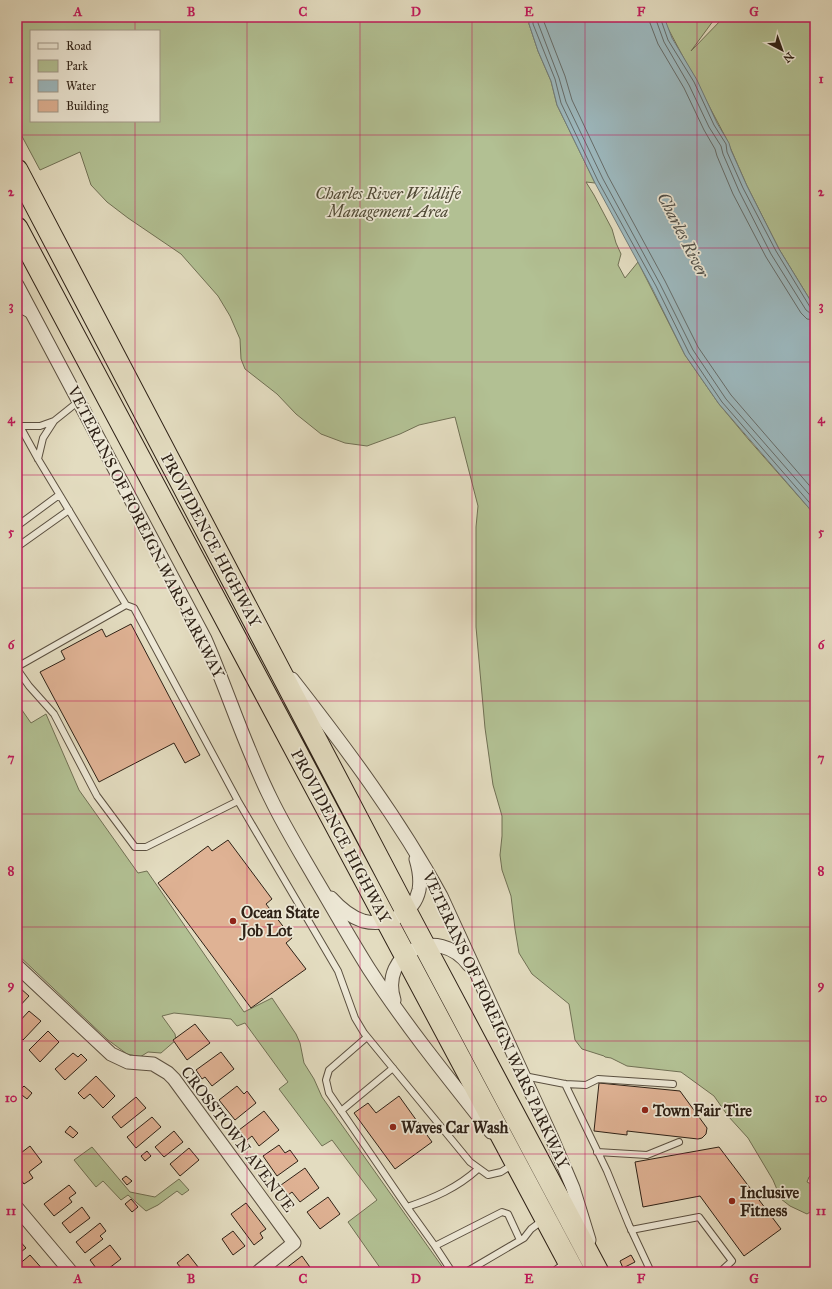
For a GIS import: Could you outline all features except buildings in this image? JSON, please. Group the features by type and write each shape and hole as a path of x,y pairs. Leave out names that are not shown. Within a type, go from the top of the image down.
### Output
{"highway":[{"name":"PROVIDENCE HIGHWAY","path":"17,170 406,911"},
{"name":"PROVIDENCE HIGHWAY","path":"17,228 405,956"},
{"name":"VETERANS OF FOREIGN WARS PARKWAY","path":"406,911 598,1272"},
{"name":"VETERANS OF FOREIGN WARS PARKWAY","path":"405,956 545,1218 565,1268"}],"street":[{"name":"VETERANS OF FOREIGN WARS PARKWAY","path":"17,285 205,639 261,777 272,800 320,886 369,969 402,1016 447,1077 515,1163"},
{"name":"VETERANS OF FOREIGN WARS PARKWAY","path":"267,646 329,726 392,816 413,847 441,896 564,1165 573,1188 598,1272"},
{"path":"320,886 333,900 352,915 362,920 374,923 387,922 396,919 414,902 419,891 419,867 413,847"},
{"path":"402,1016 394,1000 391,983 392,974 405,956 413,950 424,946 434,945 446,947 455,951 464,959 478,978"},
{"name":"CROSSTOWN AVENUE","path":"17,966 111,1054 128,1062 153,1064 168,1073 294,1243 258,1272"},
{"path":"17,1208 71,1272"}],"lane":[{"path":"17,308 35,318"},
{"path":"38,459 43,438 54,421 79,401"},
{"path":"18,423 40,426 54,421"},
{"path":"18,423 126,605 134,608 140,617 238,801 338,971 355,1018 367,1036 470,1162 478,1169 488,1175 501,1172 515,1163"},
{"path":"17,526 60,495"},
{"path":"17,547 69,510"},
{"path":"126,605 17,668 29,686 54,714 97,796 135,847 146,847 238,801"},
{"path":"367,1036 329,1070 326,1080 329,1094 452,1272"},
{"path":"341,1111 392,1068"},
{"path":"523,1076 565,1084 586,1085 598,1079 673,1084"},
{"path":"565,1084 607,1171 651,1272"},
{"path":"597,1152 647,1155 679,1142"},
{"path":"407,1207 430,1200 448,1191 460,1184 478,1169"},
{"path":"435,1246 505,1212 508,1214 520,1240"},
{"path":"632,1230 699,1216 732,1261 720,1272"},
{"path":"466,1272 520,1240 545,1218"}],"green space":[{"name":"Charles River Wildlife Management Area","path":"17,17 529,17 529,24 538,51 551,81 557,105 595,183 586,182 612,229 621,254 618,265 625,278 638,262 685,355 719,404 815,515 815,1172 809,1177 807,1182 811,1184 815,1197 815,1209 807,1214 790,1206 781,1199 773,1180 748,1138 728,1116 714,1096 681,1072 627,1066 611,1058 582,1049 575,1040 569,1004 532,974 519,953 511,896 502,870 500,855 502,816 493,785 485,728 476,627 476,527 478,506 455,417 419,425 400,434 367,446 345,443 321,434 296,414 277,394 245,369 241,359 240,339 230,316 218,296 181,254 107,202 91,185 80,152 40,170 17,127"},
{"path":"662,17 716,17 691,51 724,17 815,17 815,308 779,249 747,186 726,138"},
{"path":"17,703 31,723 46,714 79,790 138,873 147,871 244,1012 272,998 296,1034 300,1043 304,1063 314,1079 322,1097 446,1272 383,1272 348,1222 377,1200 332,1140 322,1146 279,1089 288,1082 245,1023 237,1026 231,1019 174,1013 162,1016 175,1034 176,1040 161,1053 148,1052 140,1057 127,1054 108,1040 17,954"},
{"path":"92,1147 130,1192 155,1197 179,1179 189,1190 182,1195 177,1191 158,1205 146,1211 128,1195 121,1200 103,1181 96,1187 74,1160"}],"water":[{"name":"Charles River","path":"529,17 664,17 672,38 697,80 717,123 729,143 747,186 779,249 815,308 815,515 719,404 685,355 652,288 595,183 557,105 551,81 538,51 529,24"}],"place":[{"name":"Ocean State Job Lot","path":"233,921"},
{"name":"Town Fair Tire","path":"645,1110"},
{"name":"Waves Car Wash","path":"393,1127"},
{"name":"Inclusive Fitness","path":"732,1201"}]}
